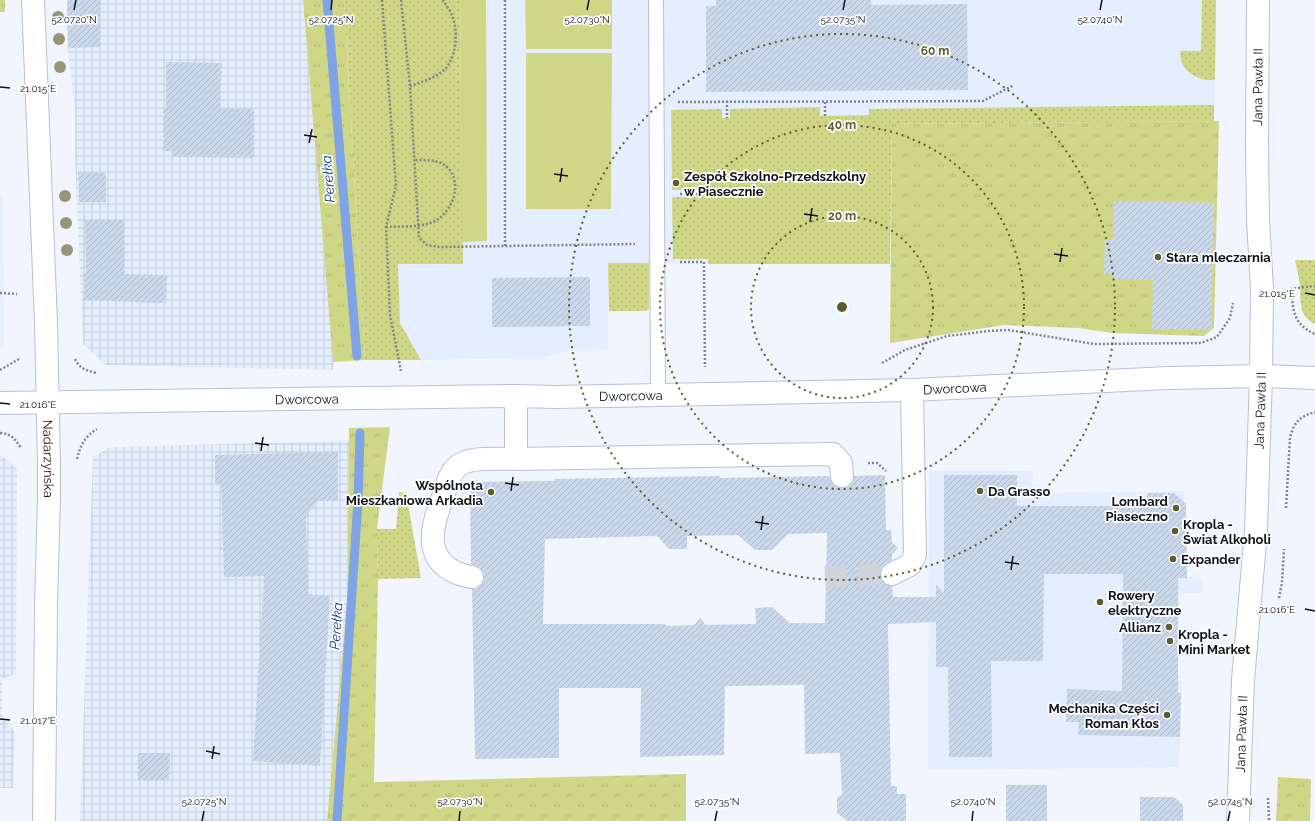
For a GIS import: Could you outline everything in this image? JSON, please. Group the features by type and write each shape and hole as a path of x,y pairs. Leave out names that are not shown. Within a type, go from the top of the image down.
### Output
{"street":[{"name":"Nadarzyńska","path":"33,0 46,323 50,498 46,605 44,821"},
{"name":"Jana Pawła II","path":"1238,821 1243,680 1256,531 1261,376 1262,289 1258,220 1257,144 1258,0"},
{"name":"Dworcowa","path":"0,403 516,396 555,397 912,390 1169,378 1261,376 1315,378"},
{"path":"892,574 910,565 915,555 912,390"},
{"path":"516,396 516,459"},
{"path":"472,577 457,574 445,566 436,554 432,536 435,517 450,476 457,466 471,460 833,454 842,463 842,476"}],"lane":[{"path":"656,0 658,394"}],"path":[{"path":"382,0 396,186 386,227 390,315 402,374"},
{"path":"401,0 410,86 419,238 427,244 439,247 658,244"},
{"path":"410,86 431,78 445,69 454,55 456,34 452,15 443,0"},
{"path":"505,0 506,246"},
{"path":"657,102 983,101 1014,85"},
{"path":"727,101 727,118"},
{"path":"825,101 825,116"},
{"path":"386,227 418,225 432,222 443,215 451,205 456,192 453,177 447,167 434,160 414,160"},
{"path":"658,262 704,262 705,374"},
{"path":"1315,286 1292,289 1292,308 1298,321 1308,331 1315,334"},
{"path":"0,293 18,294"},
{"path":"879,364 905,350 947,336 989,331 1008,330 1094,344 1201,343 1217,337 1230,318 1233,296"},
{"path":"0,370 17,361 21,356"},
{"path":"75,358 78,365 84,370 100,374"},
{"path":"76,465 80,447 89,434 99,428"},
{"path":"0,433 7,434 13,438 23,453"}],"shaded area":[{"path":"67,0 303,0 334,370 106,365 83,344 75,156 75,108 68,48"},
{"name":"Zespół Szkolno-Przedszkolny w Piasecznie","path":"460,0 1216,0 1214,121 892,124 890,264 608,263 608,349 569,351 542,358 421,360 400,323 398,264 463,264"},
{"path":"0,194 3,194 4,344 0,347"},
{"path":"349,441 347,601 327,821 80,821 93,457 110,447"},
{"path":"0,454 17,469 16,674 2,679 2,716 15,732 13,788 0,788"},
{"path":"929,471 1033,471 1032,493 1184,491 1184,576 1203,580 1203,593 1179,593 1178,680 1182,680 1179,767 928,770"}],"green space":[{"path":"0,0 5,0 5,12 0,12"},
{"path":"303,0 344,0 365,360 333,362"},
{"path":"344,0 460,0 463,264 398,264 400,323 421,360 365,360"},
{"path":"460,0 486,0 487,241 462,242"},
{"path":"525,0 612,0 612,49 526,49"},
{"path":"1202,0 1216,0 1215,79 1212,80 1202,79 1189,72 1183,65 1180,56 1180,51 1201,51"},
{"path":"526,53 612,53 611,209 526,209"},
{"path":"1214,105 1214,121 892,124 890,264 708,264 708,259 673,259 672,197 701,197 700,189 672,190 671,110 722,109 722,118 730,118 730,109 820,107 820,116 869,115 869,109"},
{"path":"1219,121 1214,328 1204,336 1112,333 1078,328 1004,325 890,343 892,124"},
{"path":"1295,260 1315,260 1315,324 1306,317 1303,312 1300,283"},
{"path":"608,263 649,263 649,309 645,311 609,311"},
{"path":"390,427 377,529 378,579 374,782 686,774 686,821 327,821 347,601 349,428"},
{"path":"399,492 406,493 421,578 378,579 377,529 396,529"},
{"path":"1278,777 1311,779 1310,821 1276,821"}],"building":[{"path":"67,0 100,0 100,47 68,48"},
{"path":"716,0 871,0 871,5 967,4 968,90 706,92 706,6 716,6"},
{"path":"166,62 222,63 220,109 254,109 254,158 173,157 173,151 163,151 163,108 166,108"},
{"path":"78,173 106,173 106,202 79,202"},
{"name":"Stara mleczarnia","path":"1114,201 1214,203 1211,330 1152,329 1153,280 1113,279 1114,274 1104,274 1105,239 1113,239"},
{"path":"85,220 124,220 125,274 167,275 166,303 84,300 86,273"},
{"path":"590,277 590,326 492,327 492,278"},
{"path":"338,452 338,501 318,501 306,516 308,594 330,596 320,766 253,761 264,576 224,577 221,483 215,484 215,455"},
{"path":"885,475 886,530 891,530 892,542 898,548 892,554 892,560 882,567 880,574 881,579 885,584 892,586 893,597 936,597 936,585 944,593 944,475 1017,475 1017,506 1147,506 1147,493 1174,493 1186,504 1187,578 1178,578 1178,693 1181,693 1180,737 1078,735 1079,722 1066,722 1067,689 1122,691 1123,574 1044,574 1043,661 991,661 992,757 949,757 948,667 936,667 936,622 888,624 891,786 897,786 897,794 906,794 906,821 847,821 837,813 837,798 842,794 840,753 805,754 804,685 725,686 724,755 640,757 641,688 559,688 559,758 475,759 472,589 476,589 481,585 484,579 484,573 480,568 471,564 470,482 720,476 720,478 829,476 832,483 836,487 843,488 849,486 853,482 854,476","holes":["827,533 825,623 790,623 772,607 755,608 756,624 706,625 700,618 694,625 543,624 545,539 657,536 669,549 687,549 687,536 738,535 755,550 772,550 788,534"]},
{"path":"138,753 170,753 169,780 138,780"},
{"path":"1006,785 1047,785 1047,821 1006,821"},
{"path":"1140,797 1174,797 1183,805 1183,821 1140,821"}],"waterway":[{"name":"Perełka","path":"327,0 357,356"},
{"name":"Perełka","path":"337,821 358,501 360,433"}],"tunnel":[{"path":"825,577 892,574"}],"place":[{"name":"Zespół Szkolno-Przedszkolny w Piasecznie","path":"676,183"},
{"name":"Stara mleczarnia","path":"1158,257"},
{"name":"Da Grasso","path":"980,491"},
{"name":"Wspólnota Mieszkaniowa Arkadia","path":"491,492"},
{"name":"Lombard Piaseczno","path":"1176,508"},
{"name":"Kropla - Świat Alkoholi","path":"1175,531"},
{"name":"Expander","path":"1173,559"},
{"name":"Rowery elektryczne","path":"1100,602"},
{"name":"Allianz","path":"1169,627"},
{"name":"Kropla - Mini Market","path":"1170,641"},
{"name":"Mechanika Części Roman Kłos","path":"1167,715"}]}
